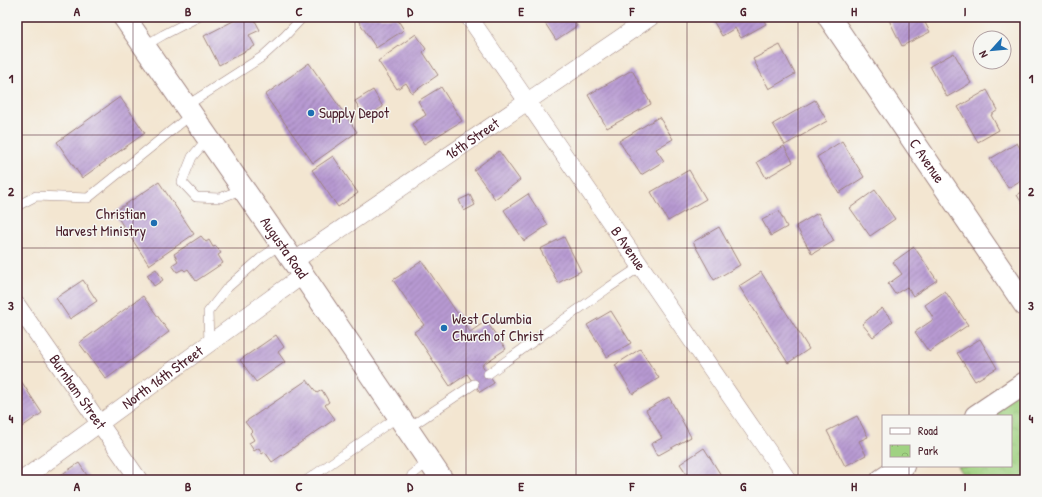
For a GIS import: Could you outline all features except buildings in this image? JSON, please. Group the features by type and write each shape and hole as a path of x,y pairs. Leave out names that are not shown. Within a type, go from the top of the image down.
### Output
{"main road":[{"name":"Augusta Road","path":"124,17 293,260 442,480"},
{"name":"C Avenue","path":"829,17 1025,304"},
{"path":"977,415 1025,383"},
{"path":"882,480 901,467"}],"street":[{"name":"B Avenue","path":"469,17 788,480"},
{"name":"16th Street","path":"293,260 651,17"},
{"name":"North 16th Street","path":"22,480 209,344 293,260"},
{"name":"Burnham Street","path":"17,305 139,480"}],"lane":[{"path":"144,46 198,17"},
{"path":"17,206 36,196 88,198 189,110 262,57 300,20"},
{"path":"208,138 192,157 182,182 196,197 220,198 244,189"},
{"path":"209,344 208,312 227,288 261,258 293,260"},
{"path":"488,374 641,266"},
{"path":"307,480 403,422 474,384"},
{"path":"410,480 412,475 430,461"}],"green space":[{"path":"1025,383 1025,480 966,480 958,467 1012,467 1012,415 977,415"}],"place":[{"name":"Supply Depot","path":"311,113"},
{"name":"Christian Harvest Ministry","path":"154,223"},
{"name":"West Columbia Church of Christ","path":"444,328"}]}
